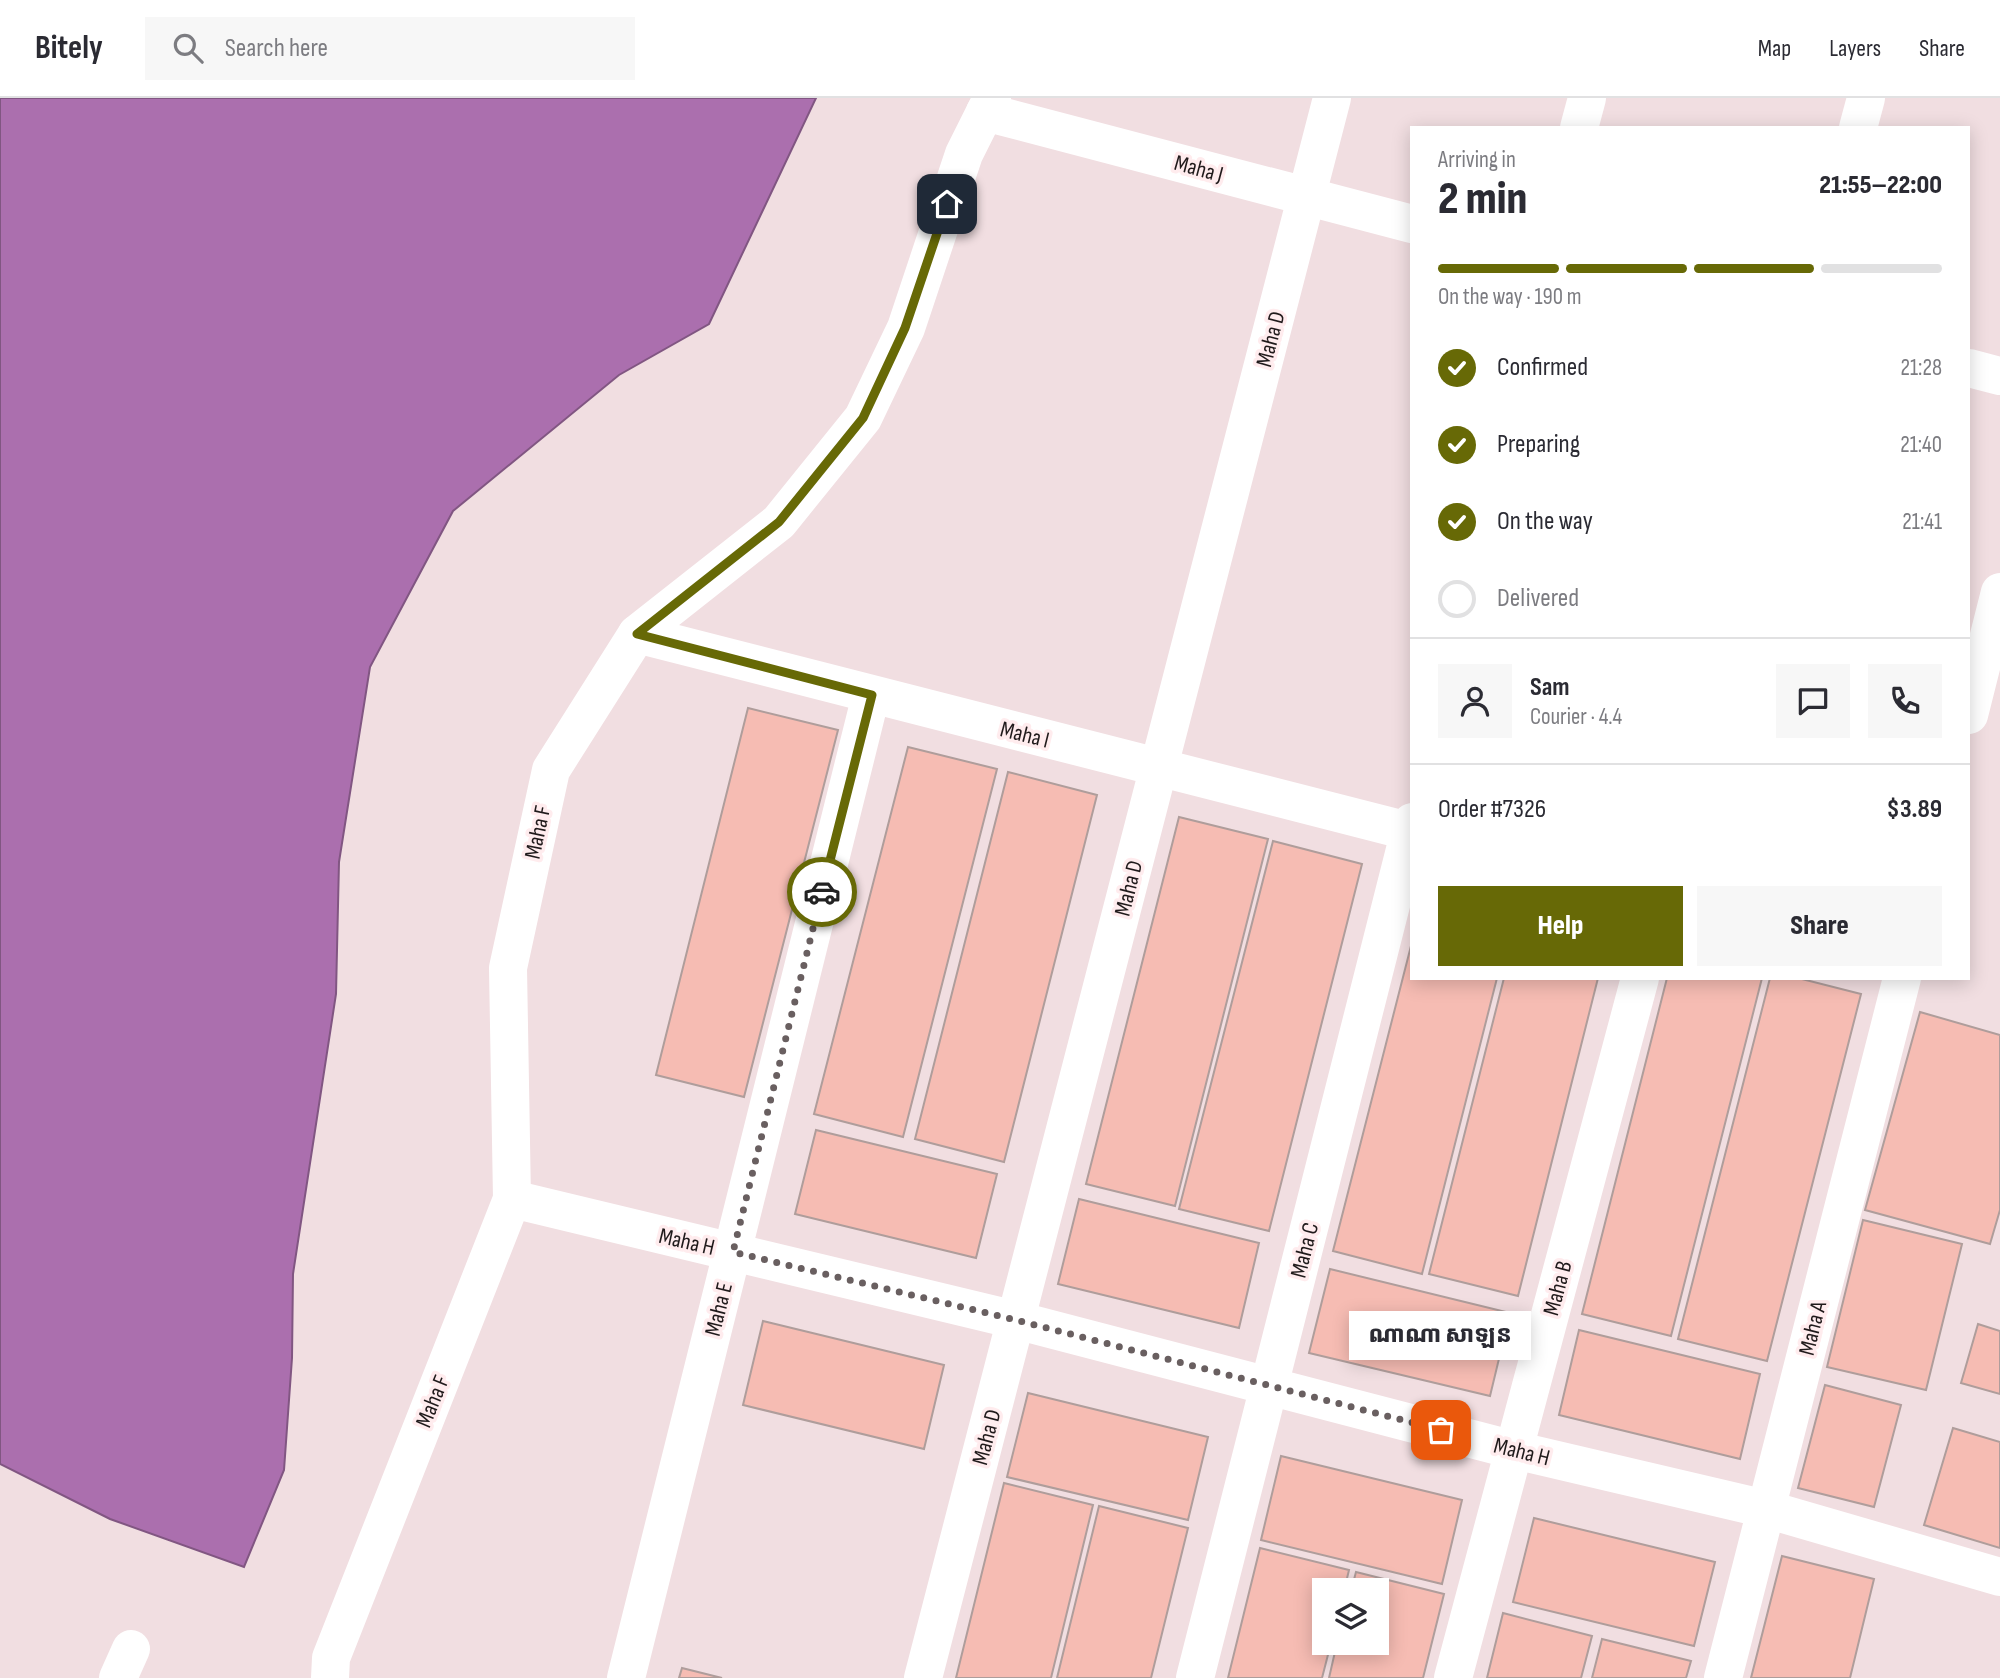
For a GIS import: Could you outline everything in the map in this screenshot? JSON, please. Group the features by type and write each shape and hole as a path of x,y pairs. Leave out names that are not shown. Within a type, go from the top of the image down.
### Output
{"street":[{"name":"Maha D","path":"923,1678 1332,98"},
{"path":"1580,126 1587,98"},
{"path":"1859,126 1866,98"},
{"name":"Maha J","path":"988,105 1410,223"},
{"name":"Maha F","path":"330,1678 331,1658 512,1199 508,968 551,770 637,634 779,522 863,418 905,328 964,154 988,105"},
{"path":"1970,368 2000,376"},
{"path":"1970,711 2000,592"},
{"name":"Maha I","path":"637,634 1159,768 1410,829"},
{"name":"Maha E","path":"626,1678 872,695"},
{"name":"Maha C","path":"1195,1678 1410,833"},
{"name":"Maha B","path":"1453,1678 1639,980"},
{"name":"Maha A","path":"1723,1678 1901,980"},
{"name":"Maha H","path":"512,1199 1016,1320 1514,1450 1766,1508 2000,1577"}],"shaded area":[{"path":"0,98 816,98 709,324 619,375 453,511 370,667 339,862 336,994 293,1274 292,1358 284,1470 244,1567 110,1519 0,1464"}],"building":[{"path":"748,708 838,730 744,1097 656,1075"},
{"path":"908,747 997,769 903,1137 814,1114"},
{"path":"1008,772 1097,795 1004,1162 915,1139"},
{"path":"1179,817 1268,839 1175,1206 1086,1184"},
{"path":"1273,841 1362,864 1269,1231 1179,1209"},
{"path":"1410,950 1410,980 1496,980 1422,1274 1333,1251"},
{"path":"1503,980 1597,980 1518,1296 1429,1274"},
{"path":"1666,980 1761,980 1671,1336 1582,1314"},
{"path":"1769,980 1806,980 1861,994 1767,1361 1678,1339"},
{"path":"1920,1012 2000,1035 2000,1210 1990,1244 1865,1210"},
{"path":"816,1130 997,1174 976,1258 795,1214"},
{"path":"1079,1199 1259,1243 1239,1328 1058,1284"},
{"path":"1863,1220 1962,1244 1926,1390 1827,1367"},
{"path":"1330,1269 1510,1313 1490,1396 1309,1353"},
{"path":"763,1321 944,1365 924,1449 743,1405"},
{"path":"1978,1324 2000,1331 2000,1394 1961,1383"},
{"path":"1579,1330 1760,1374 1740,1459 1559,1415"},
{"path":"1825,1385 1901,1405 1874,1507 1798,1488"},
{"path":"1028,1393 1208,1437 1188,1520 1007,1477"},
{"path":"1953,1428 2000,1442 2000,1548 1924,1525"},
{"path":"1281,1456 1462,1500 1442,1584 1261,1540"},
{"path":"1004,1483 1093,1505 1051,1678 956,1678"},
{"path":"1099,1506 1188,1528 1151,1678 1057,1678"},
{"path":"1534,1518 1715,1562 1694,1646 1513,1602"},
{"path":"1260,1548 1349,1570 1347,1578 1312,1578 1312,1655 1328,1655 1322,1678 1228,1678"},
{"path":"1782,1556 1874,1579 1850,1678 1751,1678"},
{"path":"1356,1572 1380,1578 1354,1578"},
{"path":"1389,1580 1444,1594 1423,1678 1329,1678 1334,1655 1389,1655"},
{"path":"1503,1613 1592,1636 1581,1678 1487,1678"},
{"path":"1602,1639 1691,1661 1686,1678 1592,1678"},
{"path":"682,1668 722,1678 679,1678"}],"way so far":[{"path":"822,892 733,1252 1016,1320 1441,1430"}],"place":[{"name":"ណាណា សាឡន","path":"1441,1430"}],"route":[{"path":"822,892 872,695 637,634 779,522 863,418 905,328 947,204"}]}
